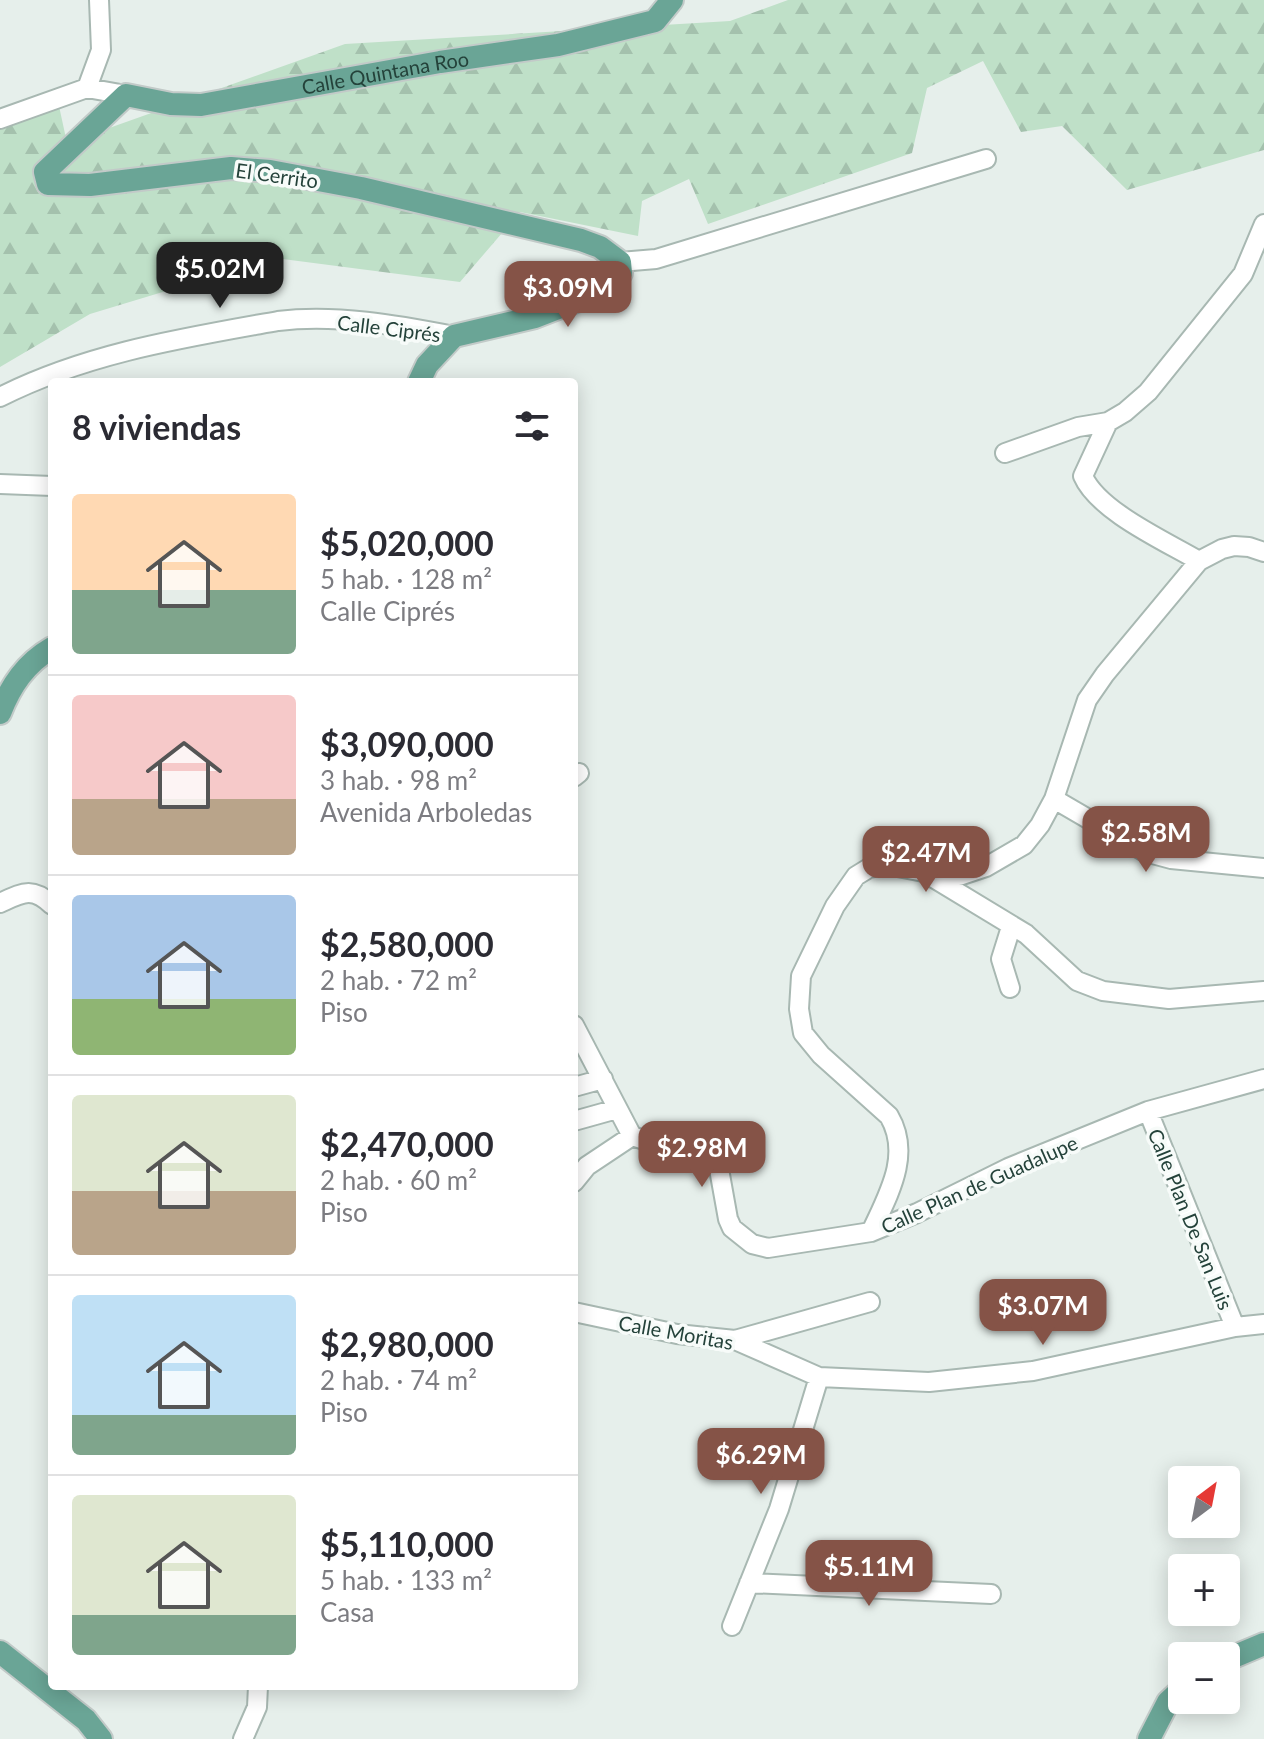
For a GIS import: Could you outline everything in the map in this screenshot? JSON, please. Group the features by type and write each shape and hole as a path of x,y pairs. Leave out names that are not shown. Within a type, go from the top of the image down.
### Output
{"main road":[{"name":"Calle Quintana Roo","path":"126,95 171,104 201,105 440,62 558,45 655,21 672,0"},
{"name":"El Cerrito","path":"126,95 49,164 45,181 54,185 90,185 231,168 270,171 361,188 581,240 600,247 620,262"},
{"path":"421,378 427,365 454,336 535,317 612,287 621,273 620,262"},
{"path":"0,713 14,682 34,659 48,650"},
{"path":"1240,1654 1264,1644"},
{"path":"0,1652 48,1690"},
{"path":"48,1690 86,1720 101,1739"},
{"path":"1149,1739 1168,1702"}],"street":[{"path":"0,119 87,88 101,50 99,0"},
{"name":"Calle Quintana Roo","path":"87,88 126,95"},
{"path":"620,262 656,259 986,159"},
{"path":"1005,453 1078,427 1108,422 1148,392 1243,274 1264,224"},
{"name":"Calle Ciprés","path":"0,397 43,377 149,344 278,321 295,319 396,324 454,336"},
{"path":"1108,422 1083,476 1089,490 1131,520 1199,561"},
{"path":"0,484 48,486"},
{"path":"871,1232 898,1167 900,1142 889,1116 821,1055 803,1033 799,1009 801,976 835,906 856,876 869,868 887,865 950,877 986,867 1024,845 1040,825 1054,799 1087,700 1105,674 1199,561 1234,546 1264,552"},
{"path":"1054,799 1145,852 1171,859 1264,868"},
{"path":"924,872 1035,940 1077,981 1103,991 1169,999 1264,991"},
{"path":"0,903 27,892 41,895 48,901"},
{"path":"1010,988 1001,959 1011,927"},
{"path":"578,1032 632,1136 587,1166 578,1177"},
{"path":"578,1086 603,1079"},
{"name":"Calle Plan de Guadalupe","path":"632,1136 712,1162 719,1169 732,1228 752,1244 768,1248 871,1232 1008,1168 1148,1111 1264,1079"},
{"path":"578,1120 617,1109"},
{"name":"Calle Plan De San Luis","path":"1148,1111 1235,1327"},
{"path":"735,1340 870,1302"},
{"name":"Calle Moritas","path":"578,1313 677,1334 735,1340 819,1377"},
{"path":"732,1626 779,1509 819,1377 929,1382 1033,1371 1235,1327 1264,1324"},
{"path":"749,1583 991,1594"},
{"path":"243,1739 257,1707 258,1690"}],"green space":[{"path":"788,0 1264,0 1264,150 1127,190 1062,126 1021,132 983,61 927,88 912,153 708,224 689,179 642,201 638,236 520,212 460,282 275,258 90,314 0,367 0,126 59,106 67,143 345,44 730,21"}]}
